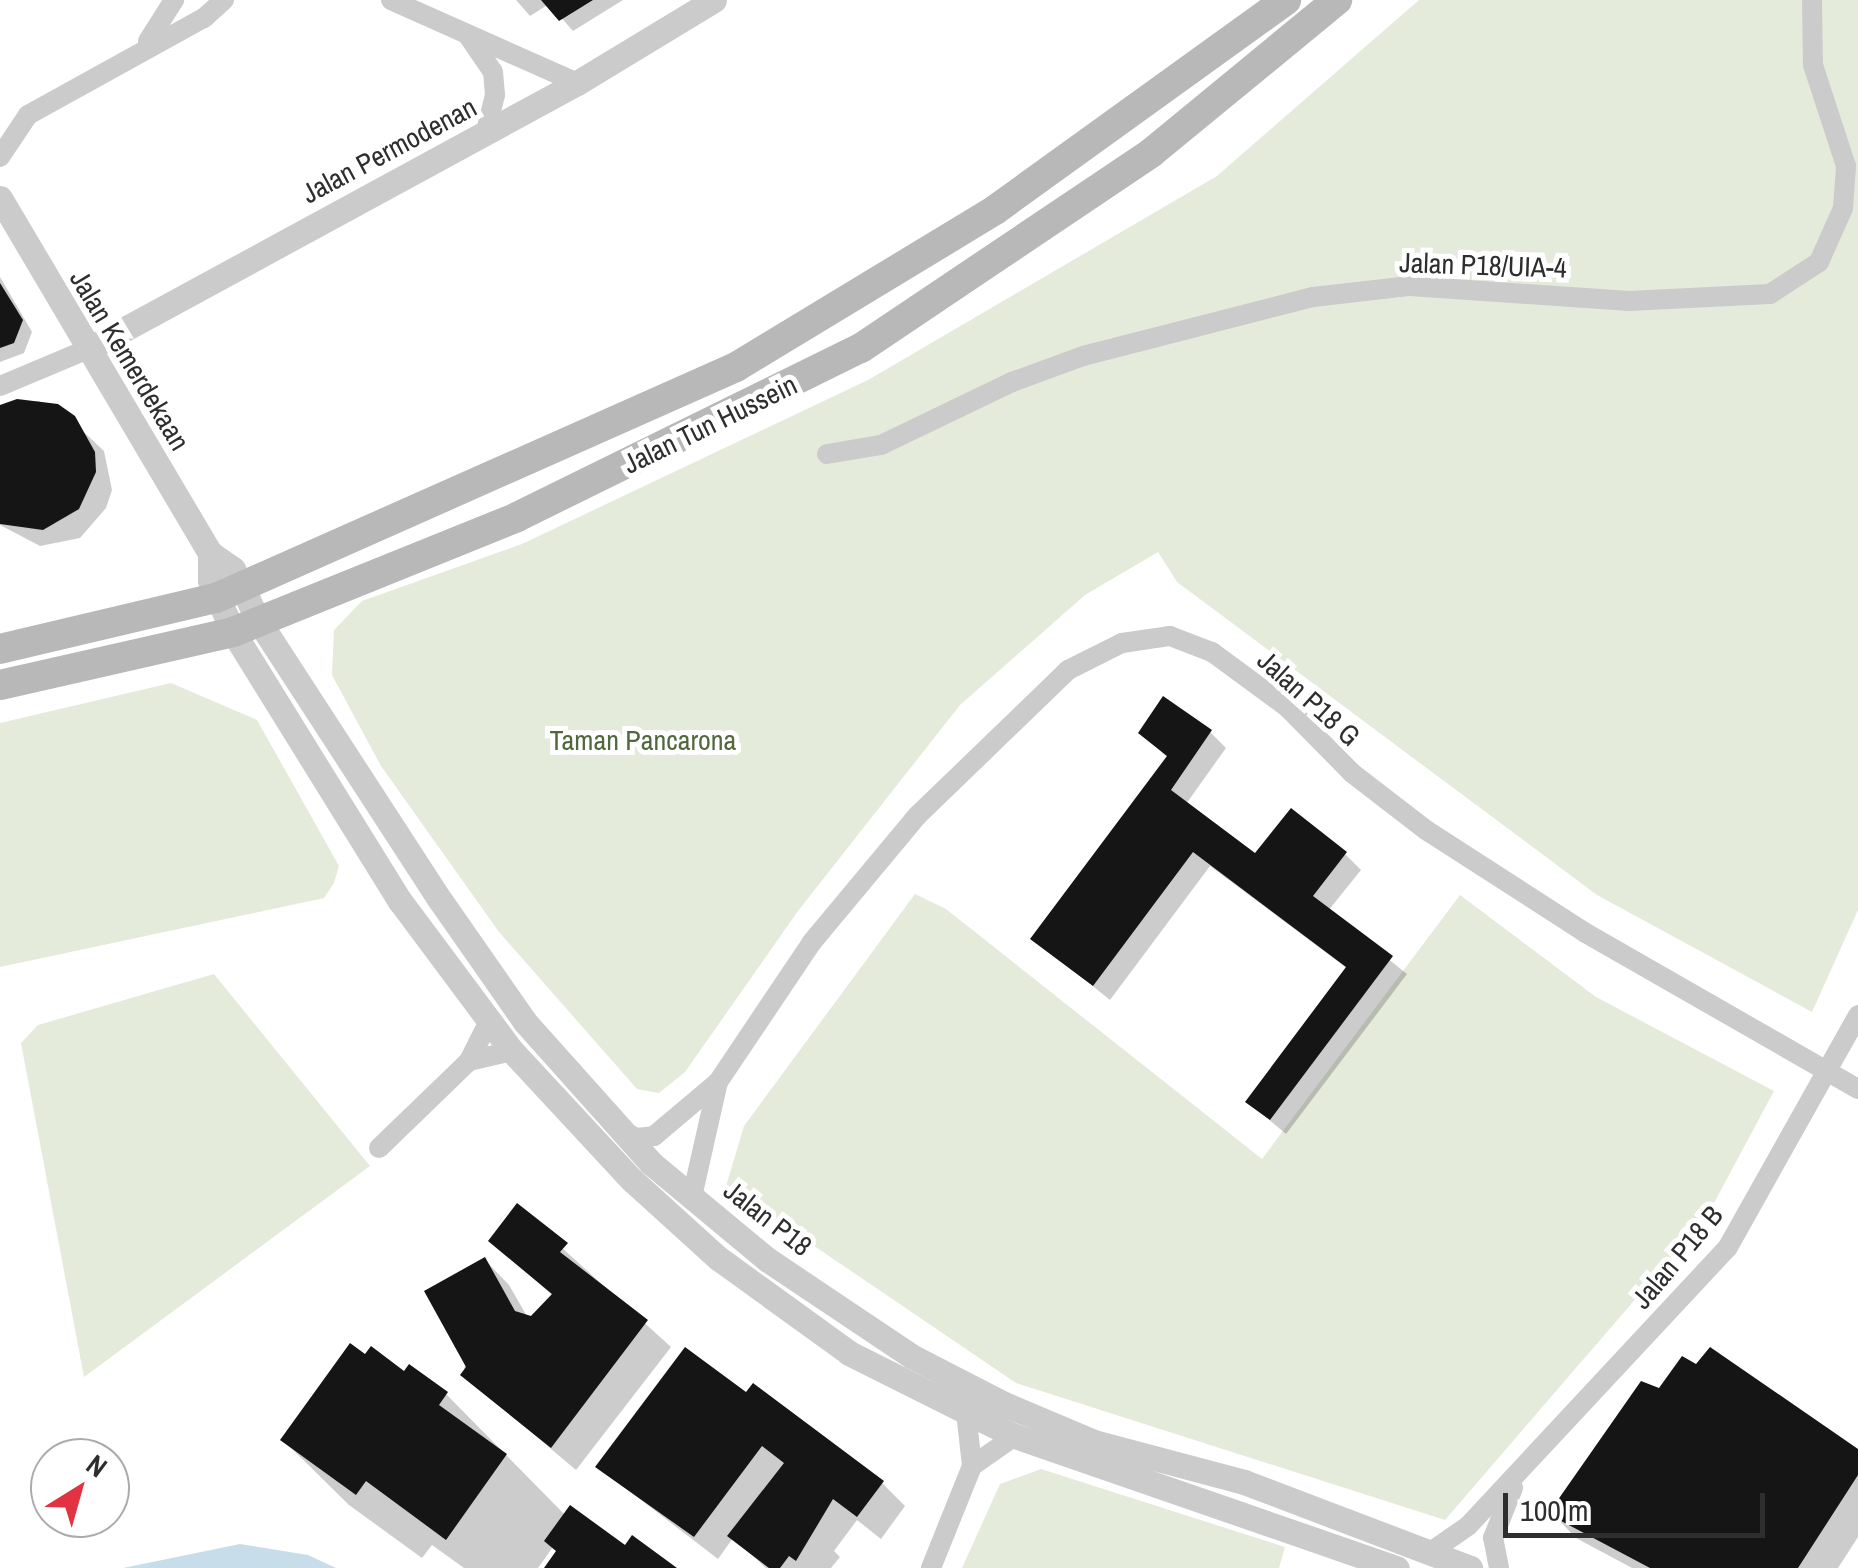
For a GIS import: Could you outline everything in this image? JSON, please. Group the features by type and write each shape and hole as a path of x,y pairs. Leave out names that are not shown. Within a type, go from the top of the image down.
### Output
{"main road":[{"name":"Jalan Tun Hussein","path":"0,649 229,593 736,367 980,220 1286,0"},
{"name":"Jalan Tun Hussein","path":"0,686 246,626 518,517 861,348 1140,161 1338,0"}],"street":[{"path":"143,47 174,0"},
{"path":"0,118 28,115 143,47 204,18 218,0"},
{"path":"391,0 577,84"},
{"name":"Jalan Permodenan","path":"88,349 577,84 714,0"},
{"name":"Jalan P18/UIA-4","path":"828,454 881,446 1012,382 1083,356 1313,297 1410,286 1628,301 1770,294 1819,262 1843,208 1846,166 1813,65 1812,0"},
{"path":"468,35 492,72 496,95 486,132"},
{"path":"0,156 28,115"},
{"name":"Jalan Kemerdekaan","path":"0,198 210,553 229,593"},
{"path":"0,386 88,349"},
{"path":"229,593 400,901 512,1051 632,1180 718,1258 849,1353 1015,1436 1398,1568"},
{"name":"Jalan P18","path":"246,626 514,1006 614,1125 768,1260 896,1346 1002,1403 1094,1442 1244,1482 1432,1550 1470,1568"},
{"name":"Jalan P18 G","path":"614,1125 636,1138 654,1136 718,1082 812,942 973,760 1068,670 1122,643 1170,636 1212,652 1287,707 1352,773 1426,830 1584,932 1858,1089"},
{"name":"Jalan P18 B","path":"1432,1550 1468,1526 1728,1246 1858,1015"},
{"path":"379,1148 469,1061 489,1021"},
{"path":"469,1061 512,1051"},
{"name":"Jalan P18 G","path":"692,1197 718,1082"},
{"path":"931,1568 972,1466 966,1412"},
{"path":"972,1466 1015,1436"},
{"name":"Jalan P18 B","path":"1499,1568 1492,1538 1531,1455"}],"green space":[{"name":"Taman Pancarona","path":"1419,0 1858,0 1858,910 1812,1012 1597,895 1177,582 1158,552 1085,595 960,705 798,911 685,1072 659,1093 637,1089 499,932 381,766 332,675 334,630 362,601 522,544 868,380 1217,176"},
{"path":"171,683 257,720 339,866 334,883 324,898 0,967 0,723"},
{"path":"915,894 946,909 1262,1159 1460,895 1596,997 1774,1091 1707,1216 1445,1520 1016,1383 726,1186 744,1126"},
{"path":"214,974 370,1166 84,1377 21,1043 38,1025"},
{"path":"1041,1469 1285,1547 1279,1568 962,1568 1000,1484"}],"water":[{"path":"240,1544 308,1555 336,1568 123,1568"}],"building":[{"path":"541,0 593,0 559,21"},
{"path":"0,283 23,320 14,343 0,348"},
{"path":"17,399 58,404 75,416 95,452 96,472 79,509 43,530 0,524 0,405"},
{"path":"1163,696 1212,730 1171,790 1255,853 1291,808 1347,852 1313,896 1393,956 1270,1120 1245,1102 1346,967 1193,852 1093,986 1030,939 1167,756 1138,733"},
{"path":"517,1203 568,1243 560,1252 648,1320 551,1448 460,1375 466,1367 424,1291 485,1257 515,1311 531,1316 552,1294 488,1241"},
{"path":"350,1343 365,1354 371,1346 404,1371 409,1364 448,1392 439,1405 507,1454 446,1540 366,1481 356,1495 280,1440"},
{"path":"685,1347 746,1392 753,1383 884,1481 857,1517 833,1499 796,1561 789,1556 780,1568 769,1568 727,1536 784,1463 762,1446 694,1537 595,1467"},
{"path":"1710,1347 1858,1449 1858,1475 1798,1568 1650,1568 1548,1514 1641,1381 1659,1388 1682,1356 1696,1364"},
{"path":"570,1505 625,1545 632,1535 677,1568 544,1568 556,1551 544,1541"}]}
